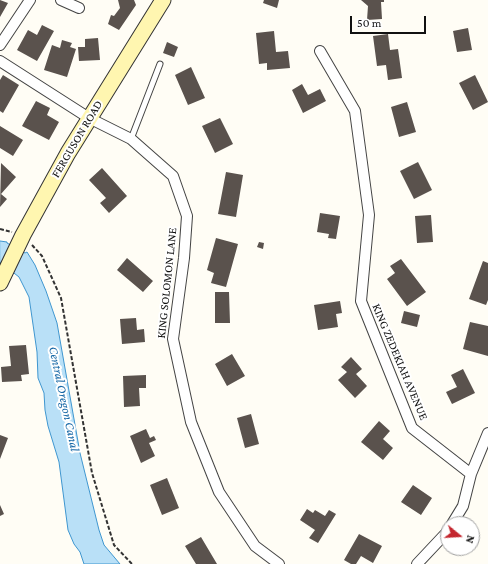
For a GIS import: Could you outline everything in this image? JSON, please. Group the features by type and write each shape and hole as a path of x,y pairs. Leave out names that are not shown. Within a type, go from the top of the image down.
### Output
{"street":[{"path":"0,45 30,0"},
{"path":"61,0 79,8"},
{"name":"FERGUSON ROAD","path":"2,278 49,185 163,0"},
{"name":"KING ZEDEKIAH AVENUE","path":"320,51 355,111 369,215 361,301 412,428 471,474"},
{"name":"KING SOLOMON LANE","path":"0,61 89,118 131,139 173,176 187,216 184,258 173,339 191,422 219,492 255,546 279,564"},
{"path":"456,516 462,506 471,474 488,433"},
{"path":"417,564 440,540"}],"lane":[{"path":"131,139 160,64"}],"path":[{"path":"21,240 42,256 62,298 92,473 114,544 132,564"}],"water":[{"name":"Central Oregon Canal","path":"0,241 7,242 25,253 27,252 35,265 46,291 57,323 80,453 99,530 104,545 120,564 84,564 80,552 74,544 68,530 59,462 48,426 44,393 38,378 37,352 29,297 19,277 0,262"}],"building":[{"path":"0,0 8,3 0,17"},
{"path":"118,0 134,0 136,5 119,30 108,24 111,15 114,16 120,8"},
{"path":"264,0 279,0 277,8 263,3"},
{"path":"361,0 384,0 384,2 381,2 382,19 367,20 368,6"},
{"path":"42,25 54,31 37,61 17,50 28,30 37,35"},
{"path":"468,28 472,50 457,52 453,31"},
{"path":"274,31 276,52 288,51 290,68 267,70 267,63 259,64 256,33"},
{"path":"388,34 390,50 398,49 402,78 388,80 386,65 377,66 373,36"},
{"path":"98,38 100,60 79,61 78,47 85,47 85,39"},
{"path":"62,40 72,43 70,47 76,49 67,77 44,70 52,45 60,48"},
{"path":"167,42 178,47 174,57 163,53"},
{"path":"191,67 205,98 188,105 175,75"},
{"path":"3,75 19,85 3,113 0,111 0,80"},
{"path":"475,75 488,102 473,110 459,83"},
{"path":"302,84 308,95 320,89 326,101 303,113 292,90"},
{"path":"36,101 50,108 47,115 59,122 49,140 22,126"},
{"path":"407,102 416,132 399,137 391,107"},
{"path":"220,118 233,144 215,153 202,126"},
{"path":"0,126 23,140 13,156 0,148"},
{"path":"418,162 432,190 414,199 400,171"},
{"path":"1,163 16,177 1,194 7,199 0,207"},
{"path":"102,168 127,196 109,213 100,203 106,198 89,180"},
{"path":"226,172 243,175 236,217 218,214"},
{"path":"320,213 340,216 336,239 328,238 329,234 317,232"},
{"path":"431,215 433,242 417,243 415,216"},
{"path":"216,238 238,244 226,287 211,283 214,273 207,270"},
{"path":"259,242 264,243 263,249 257,247"},
{"path":"127,258 153,281 143,292 117,270"},
{"path":"401,259 426,292 407,306 387,279 395,273 390,266"},
{"path":"483,261 488,263 488,300 486,305 469,299"},
{"path":"215,292 229,292 230,323 215,323"},
{"path":"340,301 342,313 336,314 338,327 318,330 314,305"},
{"path":"404,311 420,315 417,327 401,323"},
{"path":"136,318 137,330 144,329 145,342 122,344 120,319"},
{"path":"470,322 488,326 488,356 463,349"},
{"path":"26,345 29,374 21,375 22,381 2,382 1,367 11,366 9,346"},
{"path":"232,354 245,376 227,386 215,364"},
{"path":"351,357 362,369 356,374 367,386 355,398 338,380 347,372 341,367"},
{"path":"463,369 475,393 452,404 446,392 457,387 451,375"},
{"path":"146,375 146,388 139,388 140,406 124,407 123,376"},
{"path":"251,414 259,444 245,448 237,418"},
{"path":"379,421 390,431 383,439 393,448 383,460 361,442"},
{"path":"146,429 150,438 154,436 156,440 149,443 155,456 141,463 130,436"},
{"path":"0,435 8,438 0,459"},
{"path":"167,478 179,508 162,515 150,485"},
{"path":"413,485 432,498 421,515 401,502"},
{"path":"0,505 4,514 0,516"},
{"path":"307,509 313,513 315,510 325,516 329,510 336,514 318,543 309,538 315,530 300,520"},
{"path":"359,534 382,546 373,563 361,556 356,564 351,564 344,560"},
{"path":"201,537 217,564 196,564 185,546"}]}
